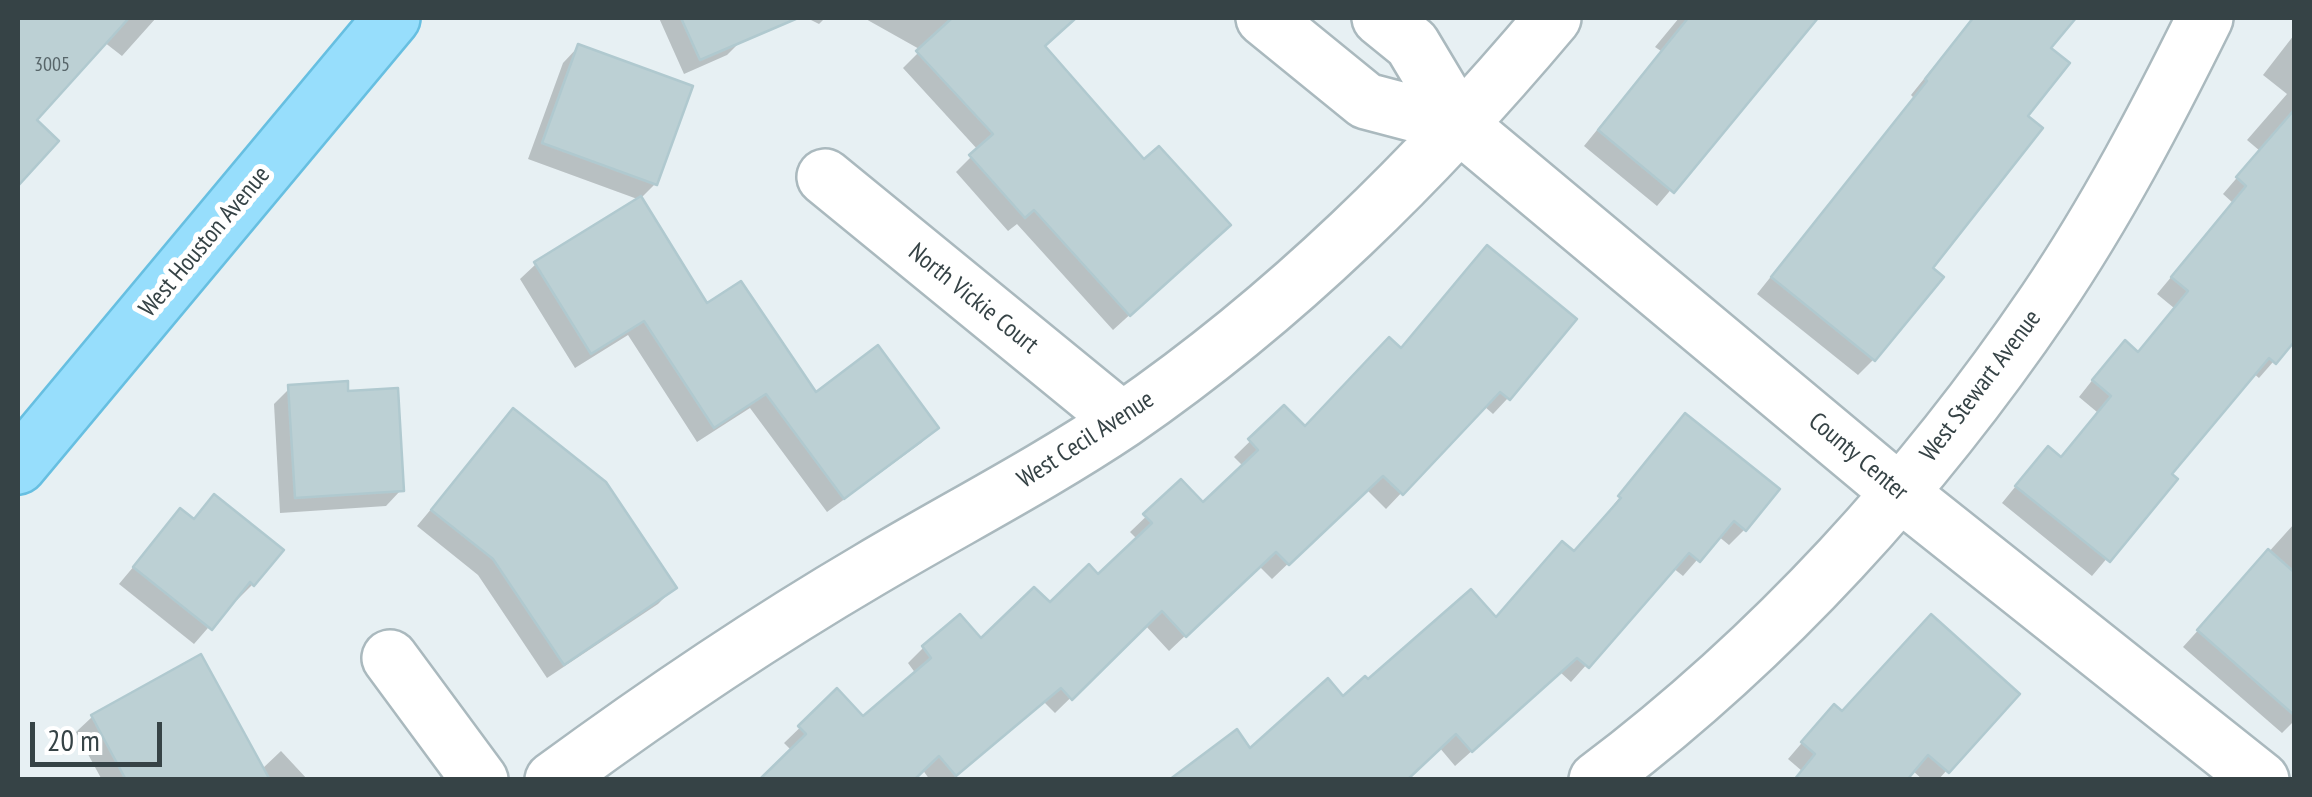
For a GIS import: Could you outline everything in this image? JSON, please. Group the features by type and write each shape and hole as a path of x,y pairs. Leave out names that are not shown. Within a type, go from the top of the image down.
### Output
{"main road":[{"name":"West Houston Avenue","path":"18,466 392,18"}],"street":[{"name":"County Center","path":"1264,18 1366,101 1461,126"},
{"name":"County Center","path":"1380,18 1412,44 1461,126 1900,492 2261,780"},
{"name":"West Cecil Avenue","path":"553,780 721,660 1122,420 1226,344 1327,257 1461,126 1552,18"},
{"name":"West Stewart Avenue","path":"1598,780 1651,739 1780,623 1900,492 2046,301 2109,200 2205,18"},
{"name":"North Vickie Court","path":"825,177 1122,420"},
{"path":"390,658 480,780"}],"building":[{"path":"18,18 129,18 37,120 59,141 18,186"},
{"path":"681,18 798,18 700,60"},
{"path":"952,18 1076,18 1045,46 1144,159 1159,146 1231,225 1130,316 1034,210 1025,218 969,155 993,134 916,51"},
{"path":"1688,18 1818,18 1674,193 1598,130"},
{"path":"1973,18 2076,18 2051,48 2070,63 2028,116 2043,128 1933,268 1944,277 1875,361 1771,277"},
{"path":"578,44 693,86 657,185 542,143"},
{"path":"2294,110 2294,342 2276,364 2269,358 2172,474 2178,479 2110,562 2015,486 2048,446 2061,457 2111,396 2092,380 2125,340 2138,352 2188,291 2171,277 2246,186 2236,177"},
{"path":"641,196 707,303 741,281 816,392 878,345 939,428 844,499 766,394 714,428 644,321 591,354 534,262"},
{"path":"1487,245 1577,319 1510,400 1500,392 1403,495 1383,476 1289,565 1276,552 1186,637 1162,611 1072,700 1061,688 956,776 939,756 914,780 759,780 806,734 798,726 837,688 863,716 931,658 922,646 960,614 981,638 1034,587 1050,602 1089,564 1098,574 1152,523 1143,514 1181,479 1203,502 1258,450 1248,439 1284,405 1305,426 1389,337 1401,348"},
{"path":"348,381 348,391 398,388 404,491 295,498 288,385"},
{"path":"513,408 606,482 677,588 564,665 493,559 431,510"},
{"path":"1685,413 1780,489 1746,531 1734,521 1700,562 1689,553 1589,668 1577,658 1472,752 1456,734 1407,780 1169,780 1237,729 1250,748 1328,678 1343,696 1471,589 1496,617 1562,541 1574,551 1621,498 1618,496"},
{"path":"214,494 284,550 254,586 250,582 212,630 133,567 180,508 194,519"},
{"path":"2268,549 2294,572 2294,715 2197,630"},
{"path":"1931,614 2020,694 1949,773 1928,755 1907,780 1794,780 1815,754 1801,742 1834,704 1842,711"},
{"path":"201,654 270,780 126,780 91,715"}]}
